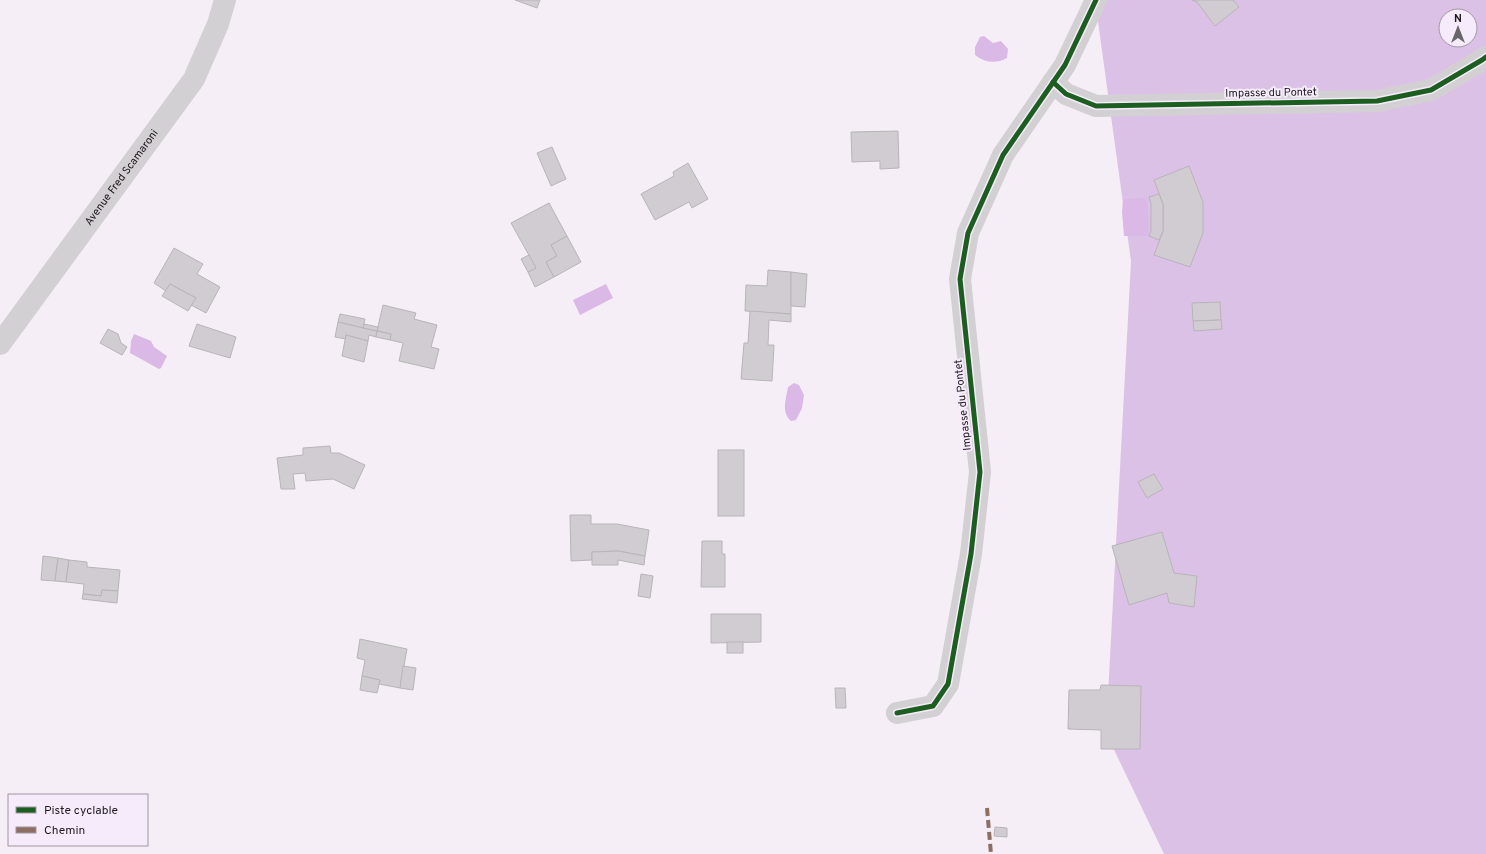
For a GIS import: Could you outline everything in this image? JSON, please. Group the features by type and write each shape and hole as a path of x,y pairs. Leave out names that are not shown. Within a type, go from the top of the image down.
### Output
{"street":[{"name":"Avenue Fred Scamaroni","path":"0,344 194,79 218,24 225,0"},
{"name":"Impasse du Pontet","path":"897,713 933,706 948,684 971,554 980,472 960,279 968,233 1003,155 1065,65 1096,0"},
{"name":"Impasse du Pontet","path":"1054,82 1066,94 1096,106 1378,101 1431,90 1486,57"}],"shaded area":[{"path":"1095,0 1486,0 1486,854 1164,854 1106,733 1131,261"},
{"path":"984,36 993,43 1001,41 1008,49 1007,58 991,62 983,60 975,55 975,47 980,37"},
{"path":"1147,198 1149,228 1148,236 1124,236 1122,212 1123,199"},
{"path":"606,284 613,298 580,315 573,300"},
{"path":"134,334 151,341 154,347 167,356 161,368 159,369 130,353 131,341"},
{"path":"794,383 799,385 804,395 802,408 796,420 791,421 786,414 785,401 788,387"}],"building":[{"path":"515,0 540,0 537,8"},
{"path":"1192,0 1233,0 1239,7 1215,26 1197,2"},
{"path":"898,131 899,168 880,169 880,161 852,162 851,132"},
{"path":"552,147 566,179 551,186 537,153"},
{"path":"688,163 708,199 692,208 689,202 655,220 641,194 674,176 673,172"},
{"path":"1189,166 1203,202 1203,233 1190,267 1154,255 1163,231 1163,204 1154,180"},
{"path":"1159,194 1163,204 1163,231 1159,240 1149,236 1151,231 1151,204 1149,197"},
{"path":"549,203 567,236 551,245 557,256 546,262 554,277 535,287 528,272 536,268 511,223"},
{"path":"567,236 581,262 554,277 546,262 557,256 551,245"},
{"path":"174,248 203,264 197,274 220,287 206,313 191,305 196,298 170,284 166,291 154,283"},
{"path":"529,255 536,268 528,272 521,259"},
{"path":"768,270 791,272 791,314 745,311 746,285 767,286"},
{"path":"791,272 807,274 805,307 791,306"},
{"path":"170,284 196,298 188,311 162,296"},
{"path":"1220,302 1221,320 1193,321 1192,303"},
{"path":"383,305 416,313 414,319 437,325 431,347 439,349 434,369 399,361 403,343 390,340 391,334 377,331"},
{"path":"750,311 791,314 791,322 769,320 768,345 774,345 772,381 741,379 744,343 748,343"},
{"path":"340,314 365,319 363,328 338,322"},
{"path":"1221,320 1222,329 1194,331 1193,321"},
{"path":"338,322 377,331 376,337 369,335 368,341 346,335 346,339 335,337"},
{"path":"197,324 236,337 230,358 189,346"},
{"path":"364,324 378,327 377,331 363,328"},
{"path":"108,329 118,334 121,343 127,347 122,355 100,343"},
{"path":"377,331 391,334 390,340 376,337"},
{"path":"346,335 368,341 364,362 342,356"},
{"path":"330,446 331,453 339,453 365,465 354,489 333,479 306,481 305,473 293,474 295,489 281,489 277,458 303,455 303,448"},
{"path":"718,450 744,450 744,516 718,516"},
{"path":"1154,474 1163,489 1147,498 1138,482"},
{"path":"570,515 591,515 591,524 617,524 649,530 645,556 618,551 592,552 592,560 571,561"},
{"path":"1162,532 1174,573 1197,576 1194,607 1169,603 1167,593 1129,605 1112,546"},
{"path":"702,541 722,541 722,554 725,554 725,587 701,587"},
{"path":"618,551 645,556 644,565 618,560 618,565 592,565 592,552"},
{"path":"43,556 58,558 55,581 41,580"},
{"path":"58,558 69,560 66,582 55,581"},
{"path":"69,560 87,562 87,567 120,570 118,591 102,590 101,596 83,594 84,584 66,582"},
{"path":"641,574 653,576 650,598 638,596"},
{"path":"102,590 118,591 117,603 82,599 83,594 101,596"},
{"path":"711,614 761,614 761,642 711,643"},
{"path":"360,639 407,649 400,688 379,684 380,680 362,676 365,660 357,658"},
{"path":"727,642 743,642 743,653 727,653"},
{"path":"403,666 416,668 413,690 400,688"},
{"path":"362,676 380,680 377,693 360,690"},
{"path":"1101,685 1141,686 1140,749 1101,749 1101,730 1068,729 1069,690 1100,690"},
{"path":"835,688 845,688 846,708 836,708"},
{"path":"995,827 1007,828 1007,837 994,836"}],"marked path":[{"path":"987,808 991,854"}],"cycle path":[{"path":"897,713 933,706 948,684 971,554 980,472 960,279 968,233 1003,155 1065,65 1096,0"},
{"path":"1053,82 1066,94 1096,106 1377,101 1431,90 1486,57"}]}
